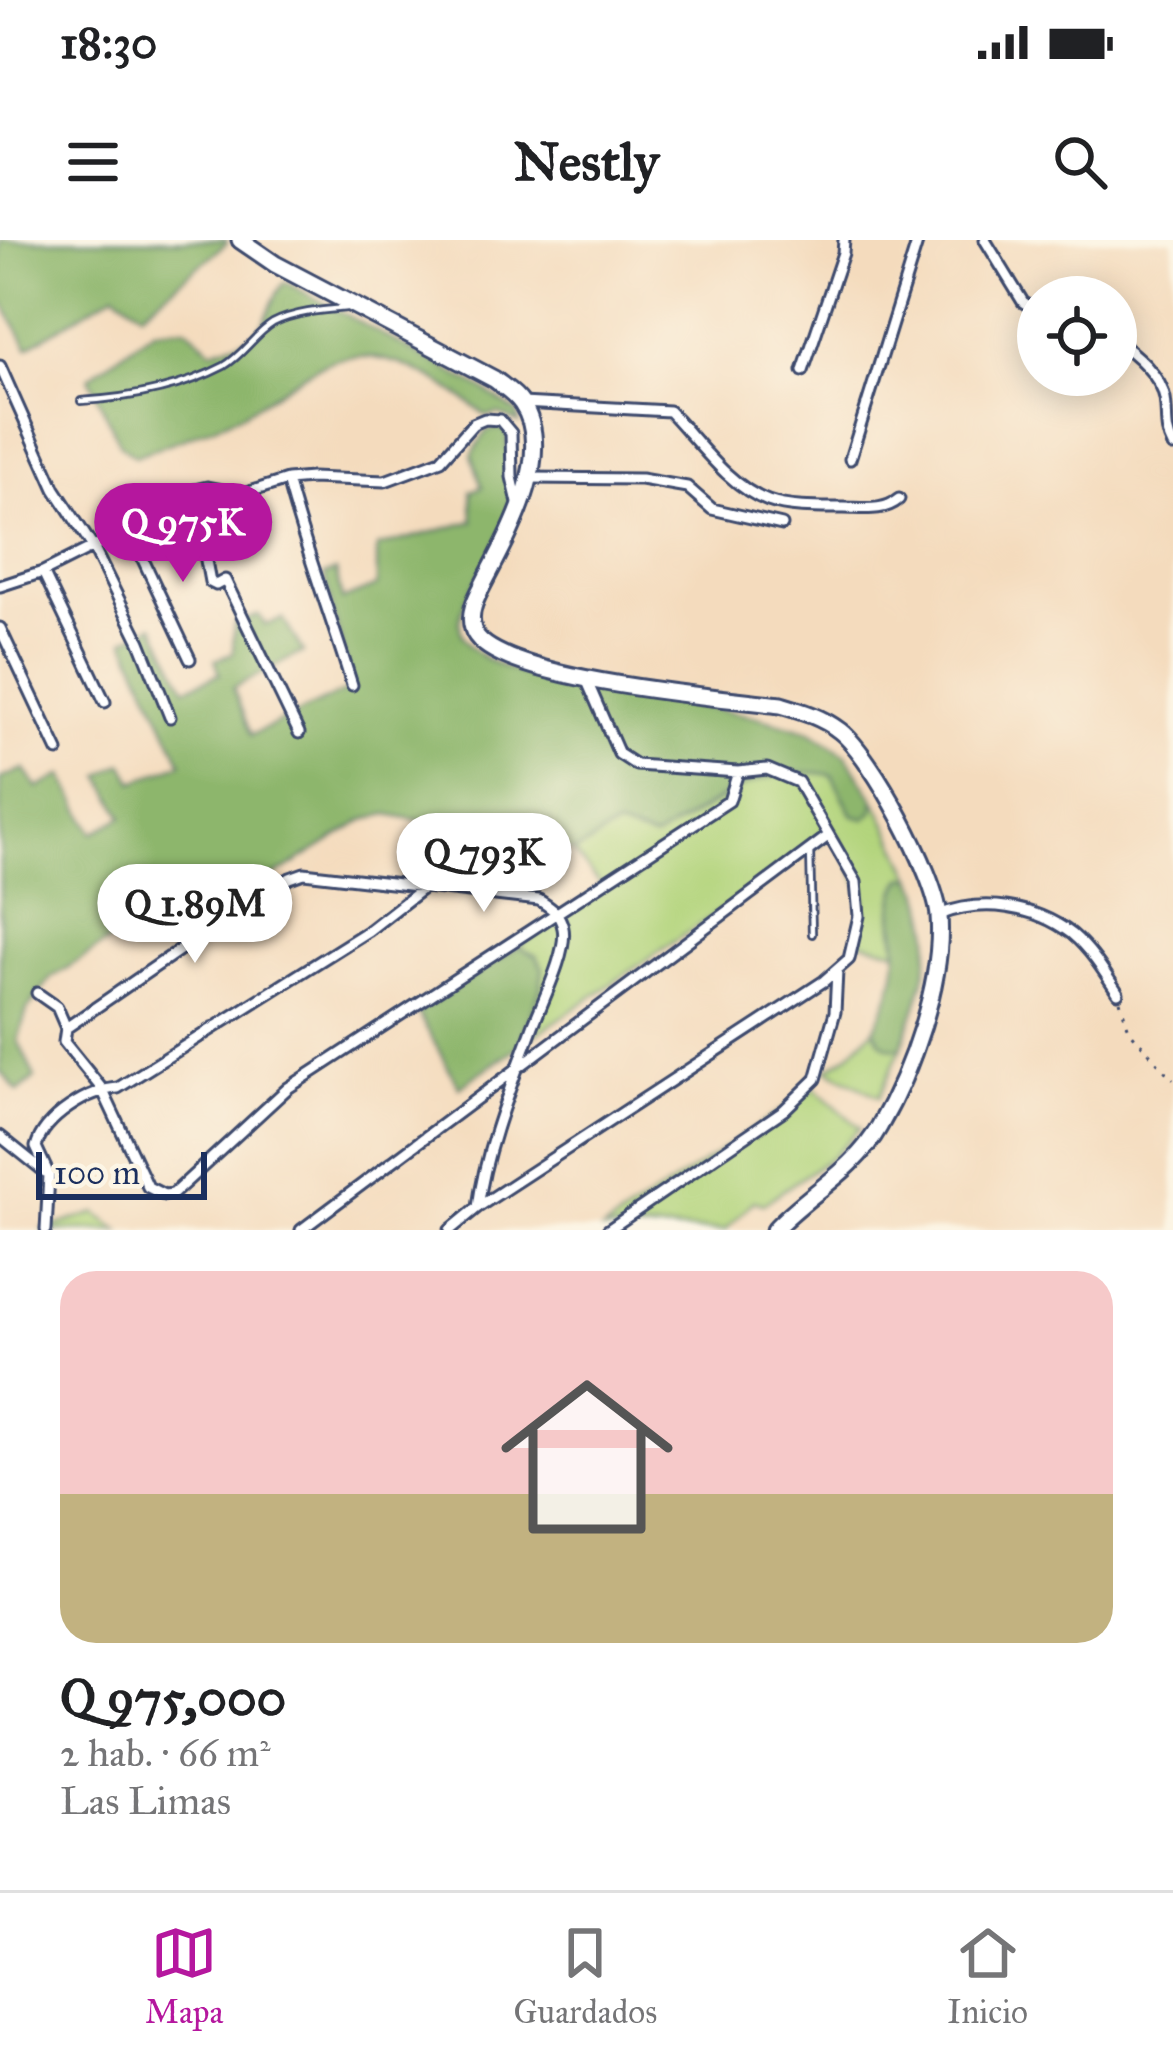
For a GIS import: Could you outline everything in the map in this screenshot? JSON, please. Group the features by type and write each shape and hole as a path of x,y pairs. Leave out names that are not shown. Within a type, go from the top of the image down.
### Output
{"main road":[{"path":"240,240 274,263 494,379 522,403 532,429 530,478 520,512 474,604 474,632 484,645 516,661 586,679 781,705 810,714 842,732 887,793 928,878 939,915 938,952 922,1024 878,1131 843,1172 774,1230"}],"street":[{"path":"803,371 844,240"},
{"path":"850,459 918,240"},
{"path":"985,240 1017,292"},
{"path":"1137,357 1163,391 1166,433 1173,446"},
{"path":"0,366 55,489 92,547 140,642 170,717"},
{"path":"522,403 669,411 736,482 769,501 817,508 874,508 899,499"},
{"path":"0,586 153,524 186,493 207,487 243,494 287,479 385,481 442,460 473,424 484,419 500,420 511,433 512,477 520,512"},
{"path":"530,478 640,479 687,487 712,509 782,524"},
{"path":"287,479 352,685"},
{"path":"207,487 202,539 210,582 216,585 225,580 299,734"},
{"path":"130,532 190,659"},
{"path":"43,572 105,702"},
{"path":"0,628 58,752"},
{"path":"450,1230 849,959 859,916 856,882 798,782 767,770 637,765 620,754 586,679"},
{"path":"37,993 57,1007 66,1028 64,1042 102,1089 148,1187 172,1194 288,1088 729,801 739,772"},
{"path":"301,1230 828,836"},
{"path":"66,1028 213,927 304,873 539,900 555,911 564,931 562,946 519,1064 478,1207"},
{"path":"46,1230 50,1175 36,1147 44,1126 102,1089 118,1088 368,931 427,885"},
{"path":"187,892 213,927"},
{"path":"939,915 963,905 991,903 1030,914 1071,933 1118,993"},
{"path":"608,1230 784,1110 815,1079 835,1012 836,970"},
{"path":"0,1136 50,1175"}],"lane":[{"path":"81,401 130,398 199,377 228,364 272,324 311,311 358,307"},
{"path":"810,849 812,934"}],"path":[{"path":"1118,993 1129,1030 1173,1080"}],"green space":[{"path":"0,240 227,243 142,312 115,293 28,347 0,298"},
{"path":"285,282 483,389 517,413 519,423 499,414 486,416 411,368 347,357 315,368 250,409 201,432 135,456 120,445 89,377 154,330 186,327 212,350 248,337 263,324"},
{"path":"499,428 507,432 509,507 497,544 462,610 460,629 469,646 491,662 531,677 753,716 809,731 846,755 875,800 873,812 865,819 852,814 832,775 807,772 783,774 738,789 654,839 617,827 573,852 388,814 364,820 219,911 199,885 51,978 27,1010 18,1040 35,1078 18,1092 0,1071 0,779 24,769 38,788 63,775 93,833 123,817 101,776 123,763 134,782 182,763 125,640 154,625 186,688 220,674 215,660 233,653 234,624 259,615 265,625 283,619 303,652 233,688 251,735 352,688 324,575 336,571 342,600 377,586 377,547 473,521 471,491 482,487 472,455 486,431"},
{"path":"810,770 832,775 852,814 873,812 875,800 913,877 903,878 895,896 897,951 858,941 865,897 836,833 519,1046 540,990 518,947 605,889 573,852 617,827 654,839 755,779"},
{"path":"913,877 928,919 927,962 901,1048 895,1048 884,1044 874,1029 895,974 895,897 904,878"},
{"path":"518,947 537,956 543,969 519,1046 459,1087 418,1013"},
{"path":"874,1029 884,1044 901,1048 879,1097 827,1069"},
{"path":"815,1088 860,1128 833,1156 763,1204 754,1201 725,1230 603,1230"},
{"path":"96,1213 119,1230 41,1230"}]}
